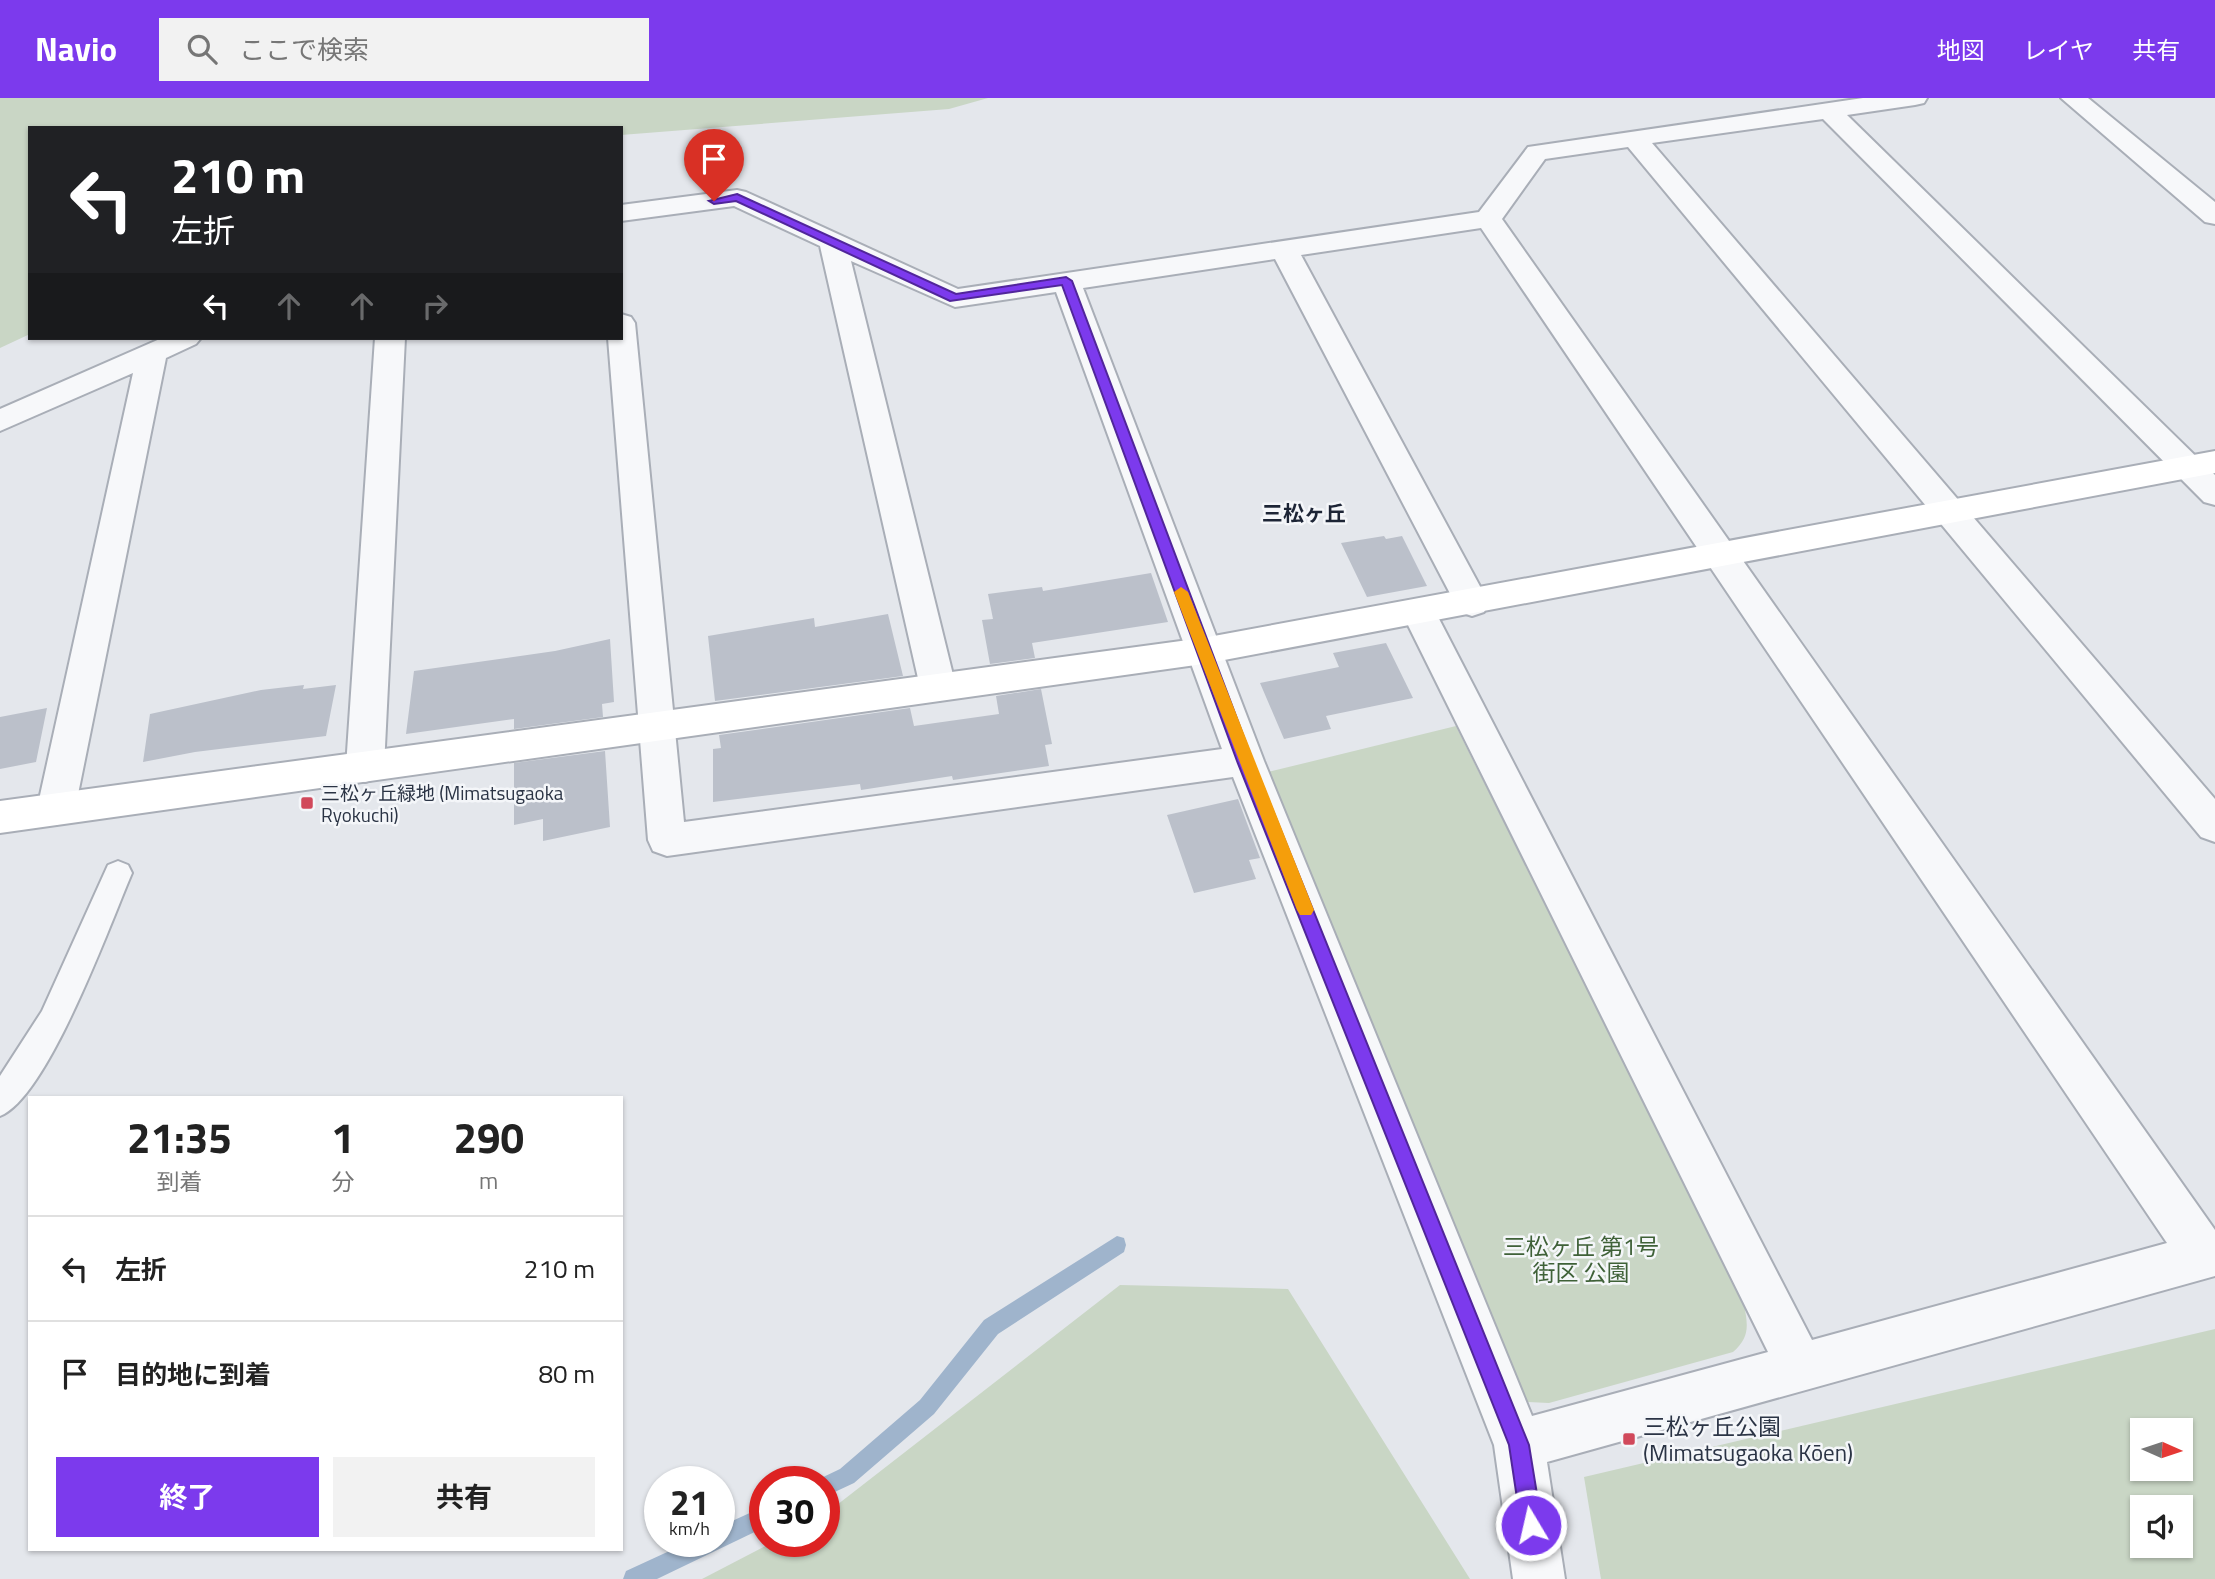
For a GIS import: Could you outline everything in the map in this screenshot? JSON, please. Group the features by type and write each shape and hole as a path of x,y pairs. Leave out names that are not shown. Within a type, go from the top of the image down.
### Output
{"street":[{"path":"623,213 737,198 955,298 1488,219 1538,152 1915,98"},
{"path":"2073,98 2215,216"},
{"path":"1829,111 2202,465 2215,494"},
{"path":"1635,139 2215,827"},
{"path":"1488,219 2209,1254 1519,1445"},
{"path":"832,240 938,687"},
{"path":"1284,250 1472,603"},
{"path":"1066,281 1245,761 1519,1445 1539,1579"},
{"path":"0,421 181,340"},
{"path":"365,767 390,340"},
{"path":"623,340 667,840 1245,761"},
{"path":"56,809 152,353"},
{"path":"0,817 1203,651 1419,613 2202,465"},
{"path":"1419,613 1801,1368"}],"lane":[{"path":"0,1101 18,1081 58,1011 118,873"}],"green space":[{"path":"0,98 988,98 949,109 623,135 623,126 28,126 28,335 0,348"},
{"name":"三松ヶ丘 第1号 街区 公園","path":"1456,726 1744,1304 1745,1336 1733,1352 1549,1403 1528,1402 1510,1393 1252,776"},
{"path":"1120,1285 1288,1289 1470,1579 702,1579 749,1555 749,1557 840,1557 840,1503"},
{"path":"2215,1329 2215,1579 1601,1579 1584,1477"}],"building":[{"path":"1384,536 1386,539 1402,536 1427,586 1367,597 1341,543"},
{"path":"1151,573 1168,622 1032,643 1035,658 990,664 982,620 993,619 988,594 1042,587 1043,591"},
{"path":"888,614 903,676 715,701 708,636 814,618 815,627"},
{"path":"610,639 614,702 602,704 603,717 514,729 514,719 406,734 414,671 555,651"},
{"path":"1386,643 1413,698 1326,716 1331,729 1284,739 1260,683 1339,667 1333,653"},
{"path":"304,685 303,689 336,685 326,736 195,752 143,762 150,714 261,690"},
{"path":"1041,689 1052,744 1045,745 1049,766 953,780 952,776 861,790 860,784 713,802 713,749 721,748 719,735 910,708 914,726 999,714 996,696"},
{"path":"47,708 36,762 0,769 0,717"},
{"path":"605,751 610,827 543,841 543,819 514,825 514,763"},
{"path":"1238,799 1260,858 1249,860 1256,879 1194,893 1167,815"}],"waterway":[{"path":"840,1479 927,1407 991,1327 1117,1245"},
{"path":"735,1530 749,1524"},
{"path":"634,1579 680,1557"}],"slow traffic":[{"path":"1181,592 1305,910"}],"place":[{"name":"三松ヶ丘緑地 (Mimatsugaoka Ryokuchi)","path":"307,803"},
{"name":"三松ヶ丘公園 (Mimatsugaoka Kōen)","path":"1629,1439"}],"district":[{"name":"三松ヶ丘","path":"1304,513"}],"route":[{"path":"714,201 737,198 955,298 1066,281 1245,761 1519,1445 1531,1525"}]}
